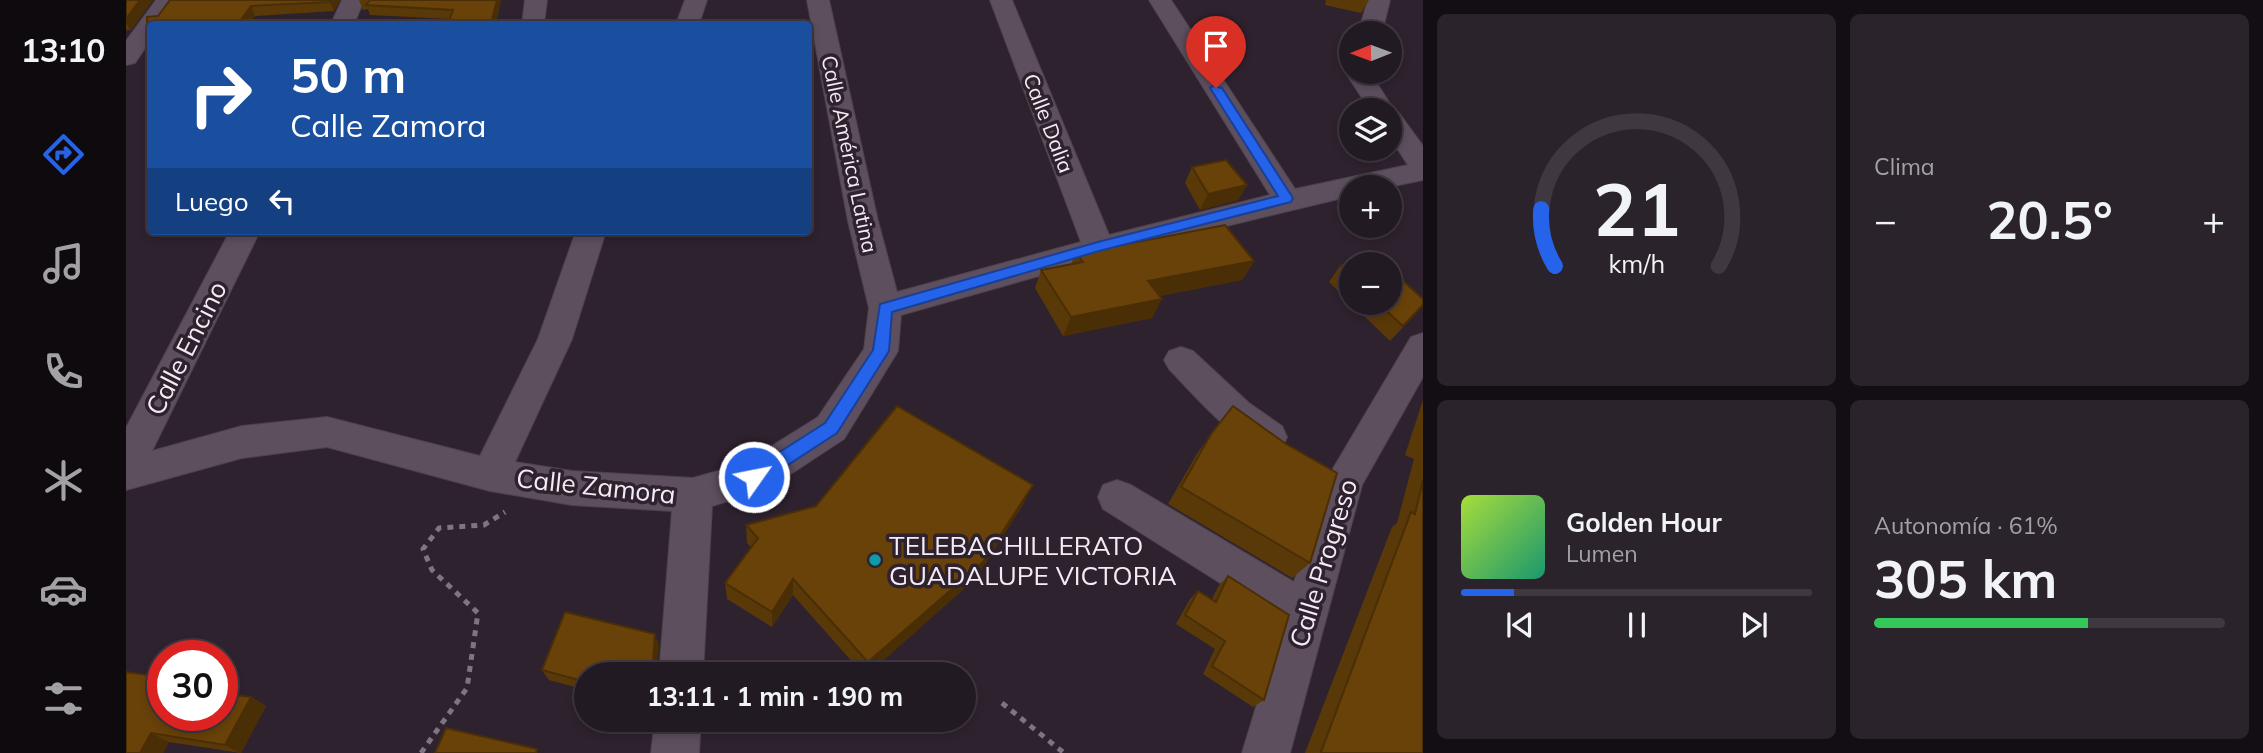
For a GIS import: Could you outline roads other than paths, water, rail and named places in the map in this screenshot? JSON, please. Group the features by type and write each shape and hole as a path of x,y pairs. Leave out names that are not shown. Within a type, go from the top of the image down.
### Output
{"street":[{"path":"155,21 168,0"},
{"path":"344,21 354,0"},
{"path":"533,21 536,0"},
{"path":"689,21 696,0"},
{"name":"Calle América Latina","path":"818,0 863,221 885,308"},
{"name":"Calle Dalia","path":"1001,0 1098,246"},
{"path":"1160,0 1286,198"},
{"path":"1373,21 1379,0"},
{"path":"885,308 1098,246 1286,198 1423,168 1402,137"},
{"name":"Calle Encino","path":"126,466 243,235"},
{"path":"490,475 555,339 590,235"},
{"name":"Calle Zamora","path":"126,474 242,442 327,432 490,475 572,488 693,495 754,477 831,428 881,351 885,308"},
{"name":"Calle Progreso","path":"1266,753 1306,613 1320,469 1423,345"},
{"path":"1181,360 1236,414 1320,469"},
{"path":"682,662 693,495"},
{"path":"1117,497 1306,613"},
{"path":"675,753 677,732"}],"place":[{"name":"TELEBACHILLERATO GUADALUPE VICTORIA","path":"875,560"}]}
